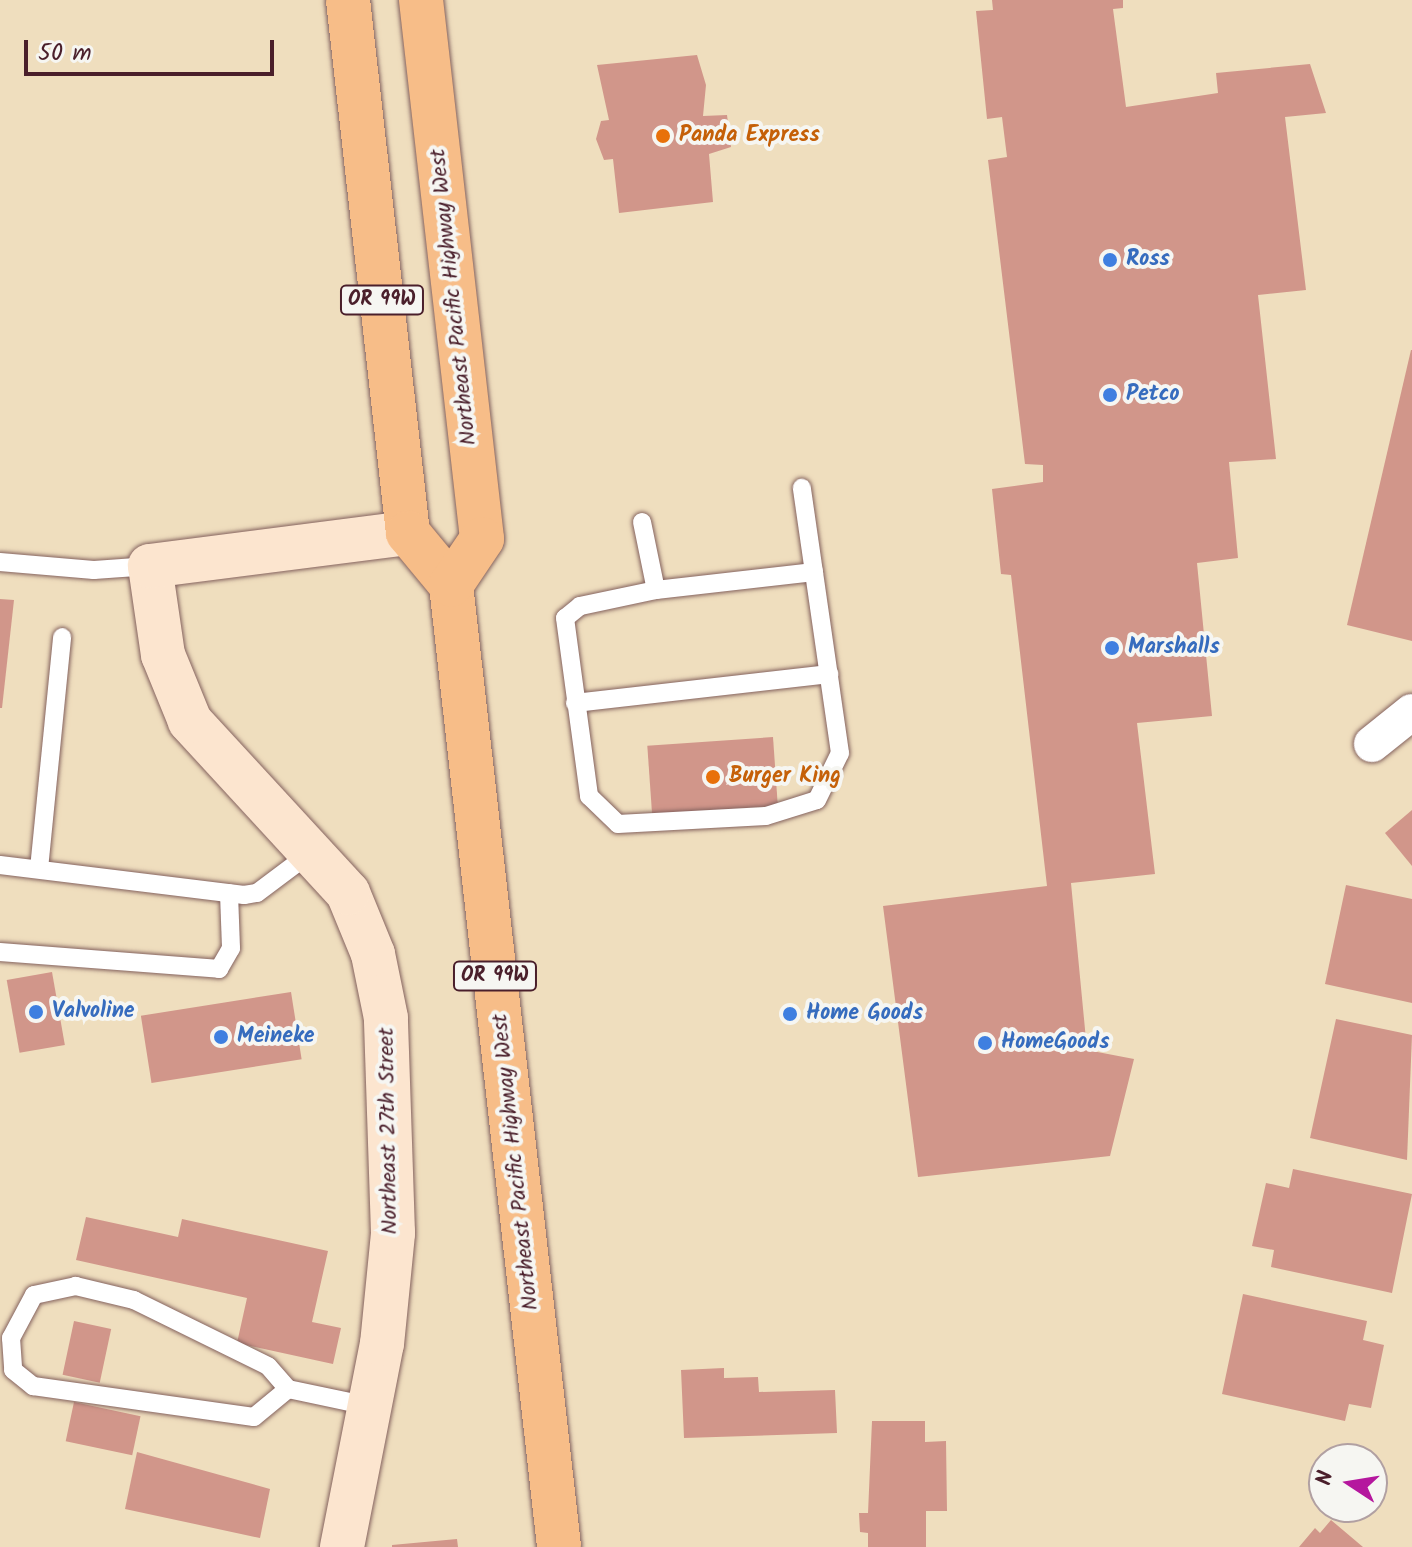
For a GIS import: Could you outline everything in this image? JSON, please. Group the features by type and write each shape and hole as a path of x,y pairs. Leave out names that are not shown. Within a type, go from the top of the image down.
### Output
{"highway":[{"name":"OR 99W","path":"348,0 408,533"},
{"path":"402,0 424,21"},
{"name":"Northeast Pacific Highway West","path":"424,21 482,539 451,585 559,1547"},
{"path":"408,533 451,585"}],"street":[{"path":"150,566 408,533"},
{"name":"Northeast 27th Street","path":"150,566 163,655 190,721 315,850 348,893 373,954 386,1018 393,1233 372,1407 342,1547"},
{"path":"1372,744 1412,712"}],"lane":[{"path":"802,488 840,753 817,800 766,816 618,824 589,796 565,618 580,606 656,590 814,572"},
{"path":"642,522 656,590"},
{"path":"0,562 94,570 150,566"},
{"path":"39,869 62,637"},
{"path":"575,703 829,674"},
{"path":"0,865 229,893 257,893 315,850"},
{"path":"0,952 219,969 231,948 229,893"},
{"path":"288,1389 254,1417 33,1386 13,1370 11,1338 34,1295 76,1286 134,1300 268,1366 288,1389 372,1407"}],"building":[{"path":"992,0 1123,0 1123,8 1113,9 1126,107 1218,93 1216,73 1310,64 1326,113 1285,117 1306,290 1258,295 1276,459 1229,462 1238,558 1197,563 1212,716 1137,723 1155,874 1071,883 1087,1050 1134,1059 1110,1156 918,1177 883,906 1047,886 1011,575 1001,574 992,489 1043,482 1043,465 1025,464 988,160 1007,157 1002,117 987,119 976,11 993,10"},
{"name":"Panda Express","path":"697,55 706,85 703,116 727,115 731,147 709,154 713,202 619,213 613,159 604,160 596,139 601,121 609,120 597,65"},
{"path":"1412,350 1412,641 1347,625"},
{"path":"0,599 14,600 2,708 0,708"},
{"name":"Burger King","path":"773,737 778,806 652,815 647,746"},
{"path":"1412,810 1412,866 1385,833"},
{"path":"1346,885 1412,899 1412,1003 1325,984"},
{"name":"Valvoline","path":"52,972 65,1045 20,1053 7,980"},
{"name":"Meineke","path":"291,992 302,1059 152,1083 141,1016"},
{"path":"1336,1019 1412,1035 1407,1160 1310,1138"},
{"path":"1293,1169 1412,1194 1392,1293 1271,1267 1274,1250 1252,1246 1266,1183 1289,1188"},
{"path":"86,1217 178,1237 182,1219 328,1251 312,1322 341,1328 333,1364 237,1343 247,1298 76,1260"},
{"path":"1243,1294 1367,1321 1363,1340 1384,1345 1371,1408 1349,1404 1345,1421 1222,1394"},
{"path":"74,1321 111,1329 100,1383 63,1375"},
{"path":"724,1368 724,1378 758,1377 759,1392 835,1390 837,1433 684,1438 681,1370"},
{"path":"74,1402 141,1416 132,1455 66,1441"},
{"path":"872,1421 925,1421 925,1442 946,1441 947,1511 926,1511 926,1547 868,1547 868,1533 860,1532 859,1513 868,1513"},
{"path":"137,1452 270,1489 260,1538 125,1509"},
{"path":"1328,1523 1335,1523 1363,1547 1299,1547 1315,1528 1320,1533"},
{"path":"457,1539 458,1547 392,1547 392,1545"}],"place":[{"name":"Panda Express","path":"663,136"},
{"name":"Ross","path":"1110,260"},
{"name":"Petco","path":"1110,395"},
{"name":"Marshalls","path":"1112,648"},
{"name":"Burger King","path":"713,777"},
{"name":"Valvoline","path":"36,1012"},
{"name":"Home Goods","path":"790,1014"},
{"name":"Meineke","path":"221,1037"},
{"name":"HomeGoods","path":"985,1043"}]}
